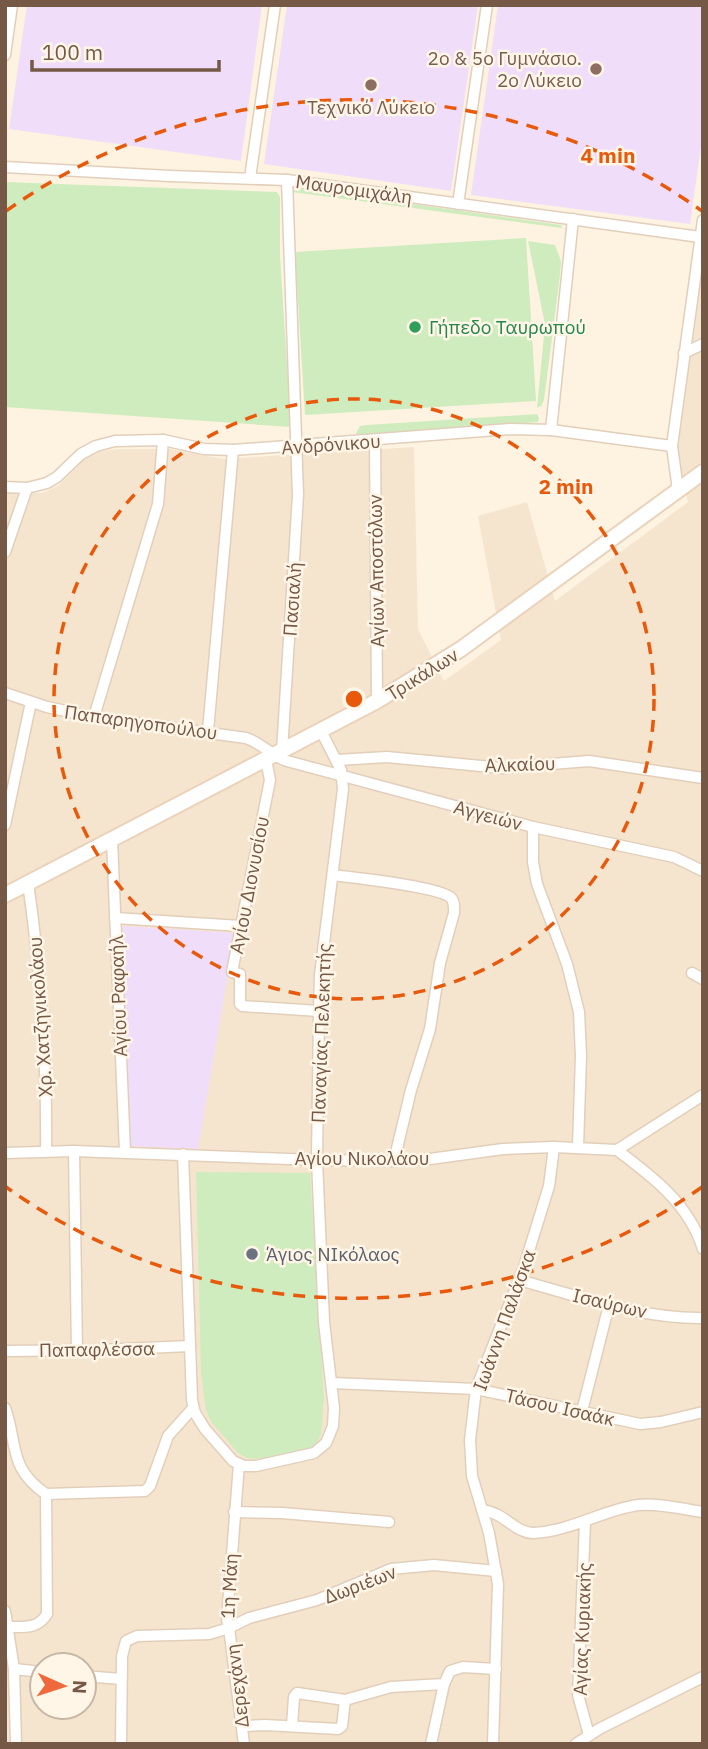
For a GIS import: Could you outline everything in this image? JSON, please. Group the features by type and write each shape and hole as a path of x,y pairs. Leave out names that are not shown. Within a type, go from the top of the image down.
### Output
{"main road":[{"name":"Τρικάλων","path":"5,895 377,701 461,649 703,472"}],"street":[{"path":"5,55 12,5"},
{"path":"250,178 275,5"},
{"path":"458,204 487,5"},
{"name":"Μαυρομιχάλη","path":"5,167 287,180 700,236"},
{"name":"Πασιαλή","path":"274,756 298,495 289,299 287,180"},
{"path":"551,430 573,219"},
{"path":"678,490 671,446 703,219"},
{"path":"684,353 703,344"},
{"name":"Ανδρόνικου","path":"5,487 27,488 52,481 81,454 96,446 115,441 163,440 204,449 233,450 503,430 551,430 671,446"},
{"path":"94,717 158,504 163,440"},
{"name":"Αγίων Αποστόλων","path":"375,441 377,701"},
{"path":"208,731 233,450"},
{"path":"5,552 27,488"},
{"name":"Παπαρηγοπούλου","path":"5,693 94,717 251,739 274,756"},
{"path":"5,825 31,702"},
{"name":"Παναγίας Πελεκητής","path":"321,732 342,775 342,803 320,975 319,1010 317,1160 324,1322 332,1383"},
{"name":"Αγγειών","path":"274,756 533,827 674,857 703,871"},
{"name":"Αγίου Διονυσίου","path":"274,756 232,972 240,974 240,1004 319,1010"},
{"name":"Αλκαίου","path":"337,760 387,757 502,768 589,761 703,778"},
{"path":"533,827 533,862 537,884 567,964 579,1012 581,1056 578,1147"},
{"name":"Αγίου Ραφαήλ","path":"112,840 125,1152"},
{"path":"333,875 423,889 450,897 453,901 454,913 435,989 430,1029 411,1090 394,1160"},
{"name":"Χρ. Χατζηνικολάου","path":"28,883 44,1030 46,1151"},
{"path":"115,918 241,926"},
{"path":"692,973 703,979"},
{"path":"703,1095 617,1150 676,1200 694,1227 703,1250"},
{"name":"Ιωάννη Παλάσκα","path":"493,1744 499,1605 496,1571 474,1487 470,1459 477,1389 519,1280 549,1186 554,1147"},
{"name":"Αγίου Νικολάου","path":"5,1153 74,1151 317,1160 394,1160 430,1159 503,1149 578,1147 617,1150"},
{"path":"74,1151 77,1350"},
{"path":"183,1154 193,1408 205,1429 224,1452 239,1464 256,1466 306,1457 328,1440 334,1421 332,1383"},
{"name":"Ισαύρων","path":"519,1280 609,1305 675,1317 703,1318"},
{"path":"582,1411 609,1305"},
{"name":"Παπαφλέσσα","path":"5,1351 190,1346"},
{"name":"Τάσου Ισαάκ","path":"332,1383 477,1389 640,1424 703,1412"},
{"path":"5,1408 17,1460 34,1486 46,1494 134,1493 148,1489 168,1436 193,1408"},
{"name":"1η Μάη","path":"121,1744 123,1648 132,1637 209,1634 229,1628 227,1619 239,1464"},
{"path":"9,1627 36,1626 47,1614 46,1494"},
{"path":"482,1510 498,1513 527,1533 562,1528 642,1505 703,1512"},
{"path":"234,1512 389,1522"},
{"name":"Αγίας Κυριακής","path":"585,1522 578,1695 589,1735"},
{"name":"Δωριέων","path":"229,1628 260,1615 317,1600 391,1569 434,1565 496,1571"},
{"path":"5,1611 14,1670 16,1744"},
{"name":"Δερεχάνη","path":"229,1628 244,1744"},
{"path":"431,1744 447,1674 453,1668 496,1669"},
{"path":"14,1670 28,1671"},
{"path":"98,1677 121,1679"},
{"path":"577,1743 703,1677"},
{"path":"292,1726 294,1697 297,1693 345,1700 380,1689 444,1684"},
{"path":"242,1726 338,1729 342,1726 345,1700"}],"shaded area":[{"path":"27,5 262,5 241,161 9,129"},
{"name":"Τεχνικό Λύκειο","path":"287,5 478,5 451,191 264,164"},
{"name":"2ο & 5ο Γυμνάσιο. 2ο Λύκειο","path":"498,5 703,5 703,132 690,224 471,195"},
{"path":"703,254 703,1744 5,1744 5,493 42,493 58,486 85,459 99,452 116,449 170,449 224,459 414,447 418,629 444,681 501,640 478,516 527,502 555,601 688,502 676,451"},
{"path":"123,926 235,933 198,1149 130,1146"}],"green space":[{"path":"5,182 277,192 280,197 280,256 291,427 5,407"},
{"path":"291,187 561,225 562,228 292,192"},
{"name":"Γήπεδο Ταυρωπού","path":"526,238 536,401 305,415 295,252"},
{"path":"528,241 555,245 561,261 544,400 537,408 545,324"},
{"path":"537,414 538,422 359,437 356,433 360,426 367,425"},
{"path":"196,1172 310,1173 324,1399 321,1434 309,1449 257,1459 247,1458 238,1453 212,1423 206,1411 201,1373"}],"place":[{"name":"2ο & 5ο Γυμνάσιο. 2ο Λύκειο","path":"596,69"},
{"name":"Τεχνικό Λύκειο","path":"371,85"},
{"name":"Γήπεδο Ταυρωπού","path":"415,327"},
{"name":"Άγιος ΝΙκόλαος","path":"252,1254"}]}
